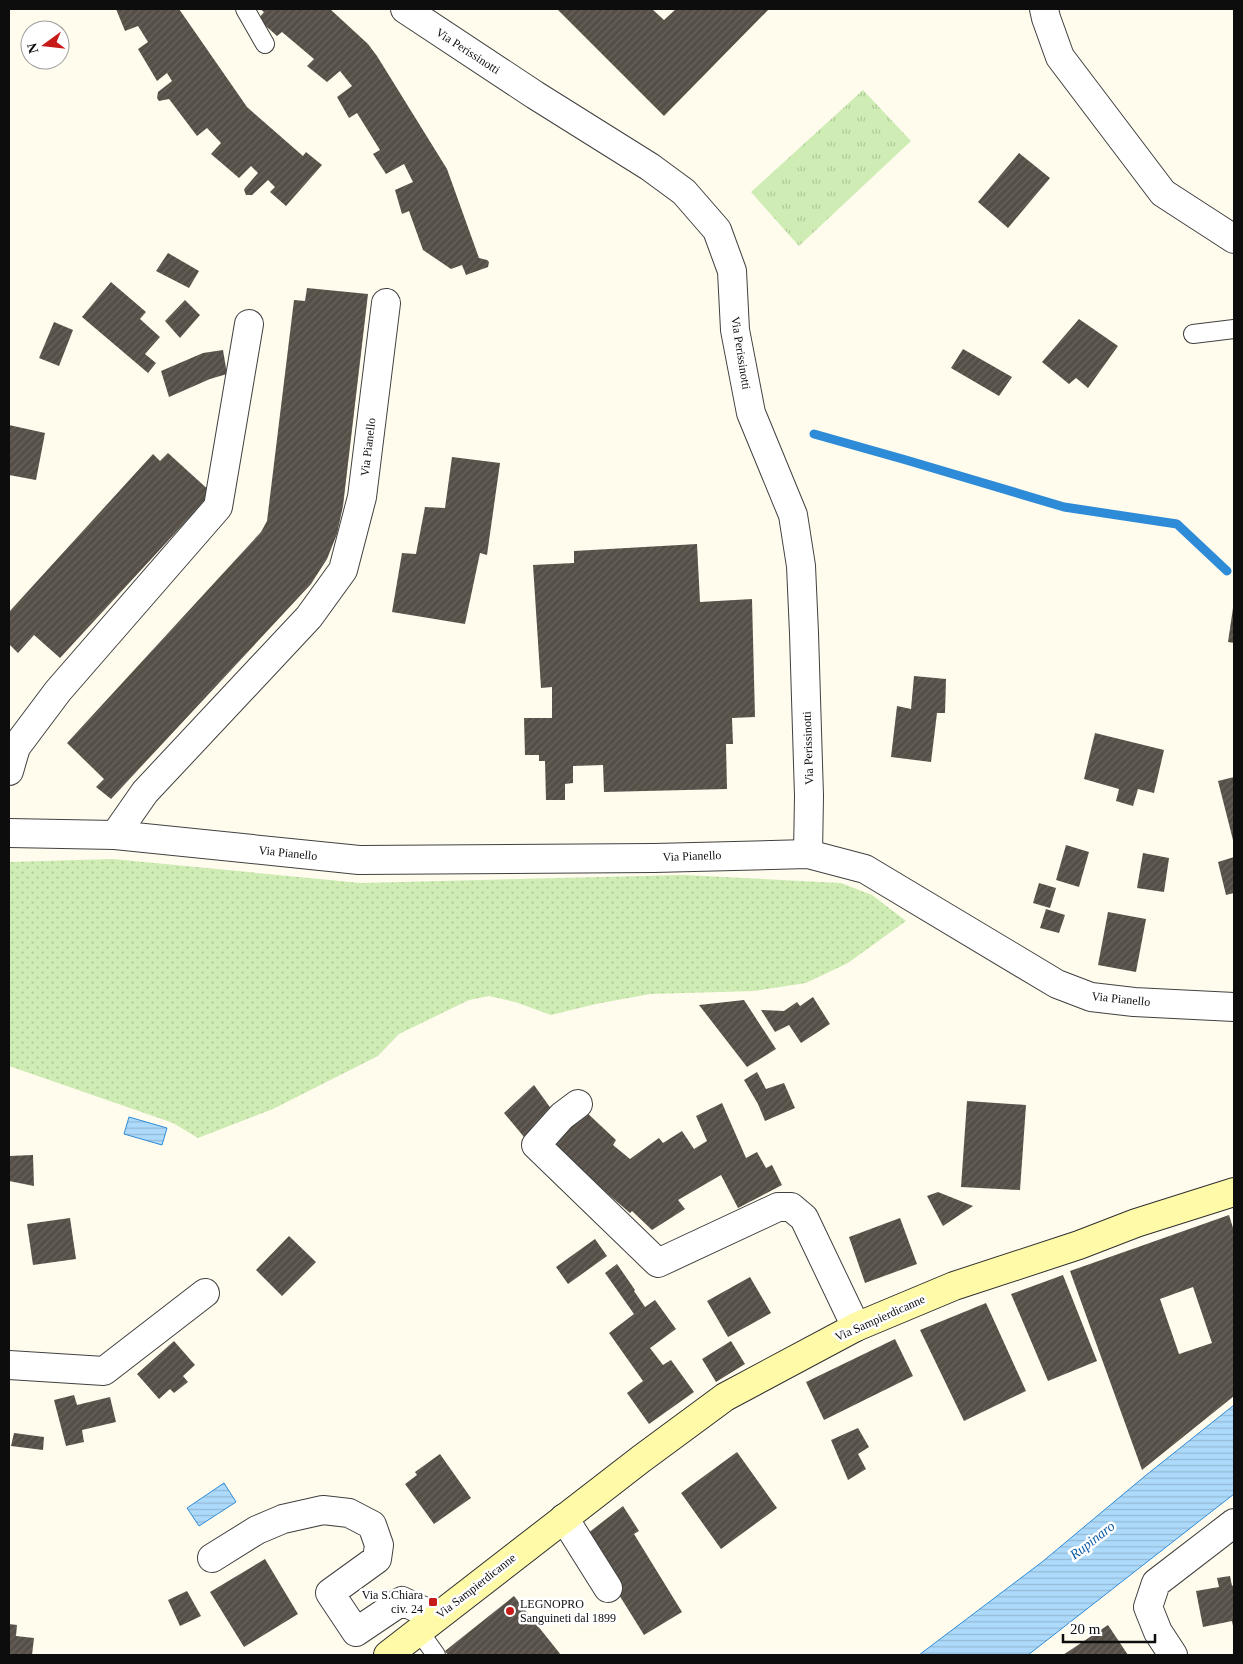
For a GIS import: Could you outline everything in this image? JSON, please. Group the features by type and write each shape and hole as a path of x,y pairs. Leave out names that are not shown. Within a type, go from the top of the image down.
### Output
{"main road":[{"name":"Via Sampierdicanne","path":"388,1655 564,1518 725,1397 856,1327 954,1286 1079,1245 1136,1223 1234,1192"}],"street":[{"name":"Via Perissinotti","path":"405,9 535,95 650,166 684,192 718,230 732,271 735,330 751,413 793,515 798,549 804,642 809,796 808,854"},
{"path":"1044,9 1060,57 1164,194 1234,239"},
{"name":"Via Pianello","path":"115,835 145,792 309,617 343,570 362,496 386,303"},
{"path":"9,771 16,747 58,691 218,506 250,324"},
{"name":"Via Pianello","path":"9,834 115,835 359,860 654,858 808,854 865,869 1057,984 1091,997 1134,1002 1234,1007"},
{"path":"578,1104 562,1116 536,1145 658,1262 778,1207 791,1207 804,1218 856,1327"},
{"path":"9,1365 104,1371 205,1293"},
{"path":"212,1558 257,1530 282,1519 323,1510 349,1513 372,1525 379,1545 377,1559 330,1593 356,1632 402,1601 427,1624"},
{"path":"564,1518 608,1588"},
{"path":"1173,1655 1158,1632 1148,1606 1156,1583 1234,1523"}],"lane":[{"path":"245,9 265,44"},
{"path":"1193,334 1234,329"},
{"path":"427,1624 436,1655"}],"green space":[{"path":"863,90 911,141 799,246 751,192"},
{"path":"113,859 361,883 684,875 841,883 872,895 906,921 848,963 806,983 754,991 650,994 551,1015 515,1002 489,996 469,1000 399,1034 378,1056 273,1109 198,1138 173,1123 9,1066 9,862"}],"water":[{"path":"129,1117 167,1128 162,1145 124,1134"},
{"name":"Rupinaro","path":"1234,1405 1234,1494 1028,1655 919,1655 1042,1562"},
{"path":"224,1483 236,1502 199,1526 187,1508"}],"building":[{"path":"116,9 179,9 247,107 303,156 306,152 322,165 286,206 270,192 275,187 268,180 252,195 246,195 245,188 258,173 251,166 239,178 211,154 221,143 207,128 197,136 169,99 159,101 157,98 158,92 172,81 167,73 157,81 138,49 148,42 138,26 125,31"},
{"path":"260,9 330,9 368,44 447,169 479,258 489,262 488,267 466,275 462,265 451,269 423,250 409,211 402,214 395,190 413,182 404,164 386,174 373,154 380,150 357,113 349,118 337,97 352,86 340,71 327,82 307,66 314,59 282,32 277,36 258,19 264,12"},
{"path":"557,9 652,9 664,20 676,9 769,9 664,116"},
{"path":"1019,153 1050,178 1008,228 978,202"},
{"path":"168,253 199,271 189,288 156,271"},
{"path":"111,282 146,312 140,319 160,337 145,354 156,363 148,373 82,317"},
{"path":"307,288 368,294 343,506 337,534 327,559 311,584 111,799 96,787 104,779 67,743 261,532 267,521 294,300 305,301"},
{"path":"185,300 200,315 180,338 165,321"},
{"path":"1079,319 1118,346 1088,388 1076,378 1069,384 1042,362"},
{"path":"54,322 73,330 59,366 39,358"},
{"path":"963,349 1012,377 999,396 951,368"},
{"path":"223,350 227,374 210,379 169,397 161,371 203,353"},
{"path":"9,425 45,433 36,480 9,475"},
{"path":"168,453 212,493 60,658 34,635 18,653 9,644 9,612 153,454 160,461"},
{"path":"452,457 500,463 487,555 480,553 465,624 392,612 402,553 416,554 425,507 445,508"},
{"path":"697,544 700,602 752,599 755,717 732,718 733,744 726,744 727,789 604,792 603,765 573,766 573,783 565,784 565,800 546,800 545,761 539,761 539,755 525,755 524,718 552,718 552,687 541,688 533,565 574,563 574,551"},
{"path":"1234,608 1234,643 1228,642"},
{"path":"914,676 946,679 945,713 937,713 931,762 891,757 897,706 911,709"},
{"path":"1095,733 1164,750 1154,793 1138,789 1133,806 1116,801 1119,789 1084,779"},
{"path":"1234,777 1234,844 1218,781"},
{"path":"1066,845 1089,852 1079,887 1056,880"},
{"path":"1143,853 1169,858 1164,892 1137,888"},
{"path":"1234,857 1234,893 1226,895 1218,862"},
{"path":"1039,883 1056,888 1050,908 1033,903"},
{"path":"1046,909 1065,915 1059,933 1040,928"},
{"path":"1108,912 1146,919 1136,972 1098,965"},
{"path":"813,997 830,1024 801,1043 789,1025 775,1032 761,1010 784,1011 797,1002 800,1006"},
{"path":"744,1000 776,1049 747,1067 699,1005"},
{"path":"757,1072 766,1089 784,1083 795,1108 765,1121 758,1104 744,1080"},
{"path":"534,1085 552,1110 524,1137 504,1113"},
{"path":"967,1101 1026,1105 1020,1190 961,1187"},
{"path":"722,1103 746,1158 757,1152 766,1168 772,1165 782,1185 738,1208 721,1175 678,1200 685,1209 652,1230 632,1211 630,1213 586,1175 550,1148 584,1110 616,1140 613,1145 630,1159 659,1138 663,1143 682,1131 694,1149 707,1141 696,1116"},
{"path":"33,1155 34,1186 9,1181 9,1156"},
{"path":"938,1192 973,1206 943,1226 927,1196"},
{"path":"1229,1215 1234,1231 1234,1396 1142,1470 1070,1271","holes":["1193,1287 1212,1343 1179,1354 1160,1299"]},
{"path":"70,1218 76,1259 33,1265 27,1224"},
{"path":"900,1218 917,1264 865,1283 849,1237"},
{"path":"289,1236 316,1262 282,1296 256,1270"},
{"path":"595,1239 607,1256 568,1284 556,1267"},
{"path":"617,1264 645,1307 655,1300 676,1329 650,1348 663,1365 671,1360 694,1392 649,1424 627,1393 643,1381 609,1333 634,1314 605,1273"},
{"path":"1063,1275 1097,1361 1048,1381 1011,1294"},
{"path":"750,1277 771,1313 728,1337 707,1301"},
{"path":"986,1303 1026,1391 964,1421 920,1330"},
{"path":"895,1339 913,1376 824,1420 806,1382"},
{"path":"174,1341 195,1365 183,1376 188,1382 174,1393 170,1389 159,1399 137,1374"},
{"path":"731,1341 745,1364 716,1382 702,1359"},
{"path":"74,1395 77,1405 110,1397 116,1422 82,1430 84,1442 66,1446 54,1400"},
{"path":"858,1428 869,1447 858,1454 866,1469 848,1480 831,1440"},
{"path":"14,1433 44,1437 43,1450 11,1446"},
{"path":"737,1452 777,1508 721,1549 681,1493"},
{"path":"440,1454 471,1498 434,1524 405,1484 417,1475 415,1472"},
{"path":"623,1506 639,1531 634,1534 682,1612 644,1635 583,1537"},
{"path":"265,1559 298,1614 244,1647 210,1592"},
{"path":"1230,1576 1232,1586 1234,1585 1234,1631 1232,1621 1203,1627 1196,1591 1219,1587 1217,1578"},
{"path":"187,1591 201,1616 180,1626 168,1600"},
{"path":"514,1596 561,1655 448,1655 445,1651"},
{"path":"9,1624 17,1625 16,1636 34,1638 32,1655 9,1655"},
{"path":"1108,1625 1128,1655 1063,1655"}],"waterway":[{"path":"814,434 1064,507 1177,524 1227,571"}],"place":[{"name":"Via S.Chiara civ. 24","path":"433,1602"},
{"name":"LEGNOPRO Sanguineti dal 1899","path":"510,1611"}]}
